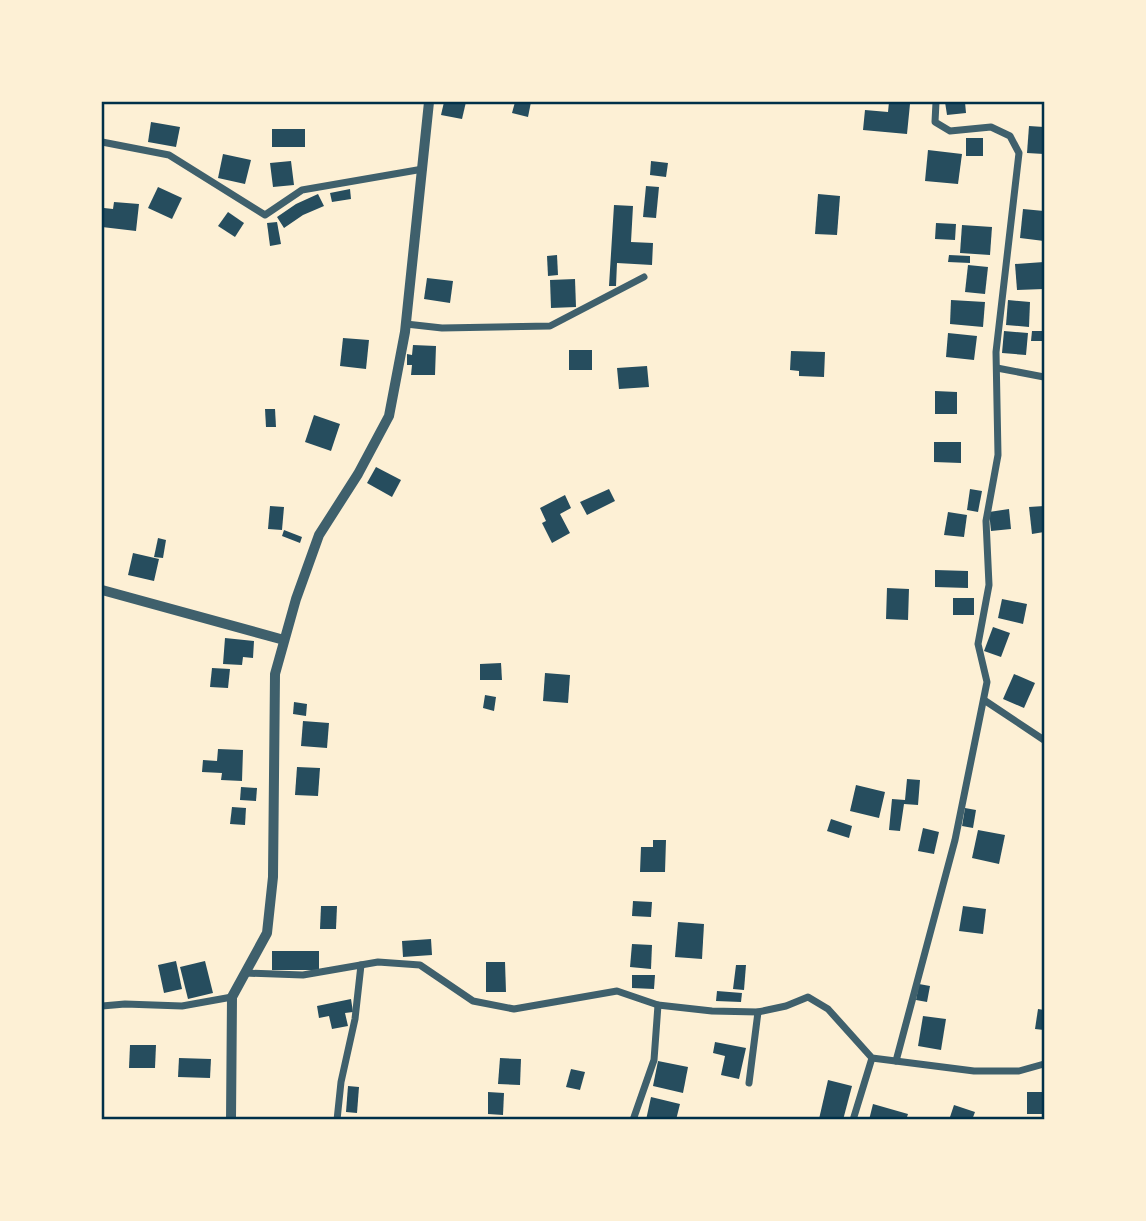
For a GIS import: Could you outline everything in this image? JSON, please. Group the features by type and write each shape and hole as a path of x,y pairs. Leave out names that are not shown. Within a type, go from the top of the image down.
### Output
{"street":[{"path":"231,1119 232,997 267,933 273,877 275,674 296,599 319,535 358,474 389,416 406,324 429,102"},
{"path":"896,1061 954,840 987,682 978,644 989,585 986,521 998,455 996,352 1019,153 1010,136 991,127 950,131 935,122 936,102"},
{"path":"102,142 169,155 265,215 302,190 423,169"},
{"path":"406,324 442,328 550,326 644,277"},
{"path":"996,368 1045,377"},
{"path":"102,590 284,640"},
{"path":"984,700 1045,740"},
{"path":"245,973 303,975 378,962 420,965 473,1001 514,1009 617,991 658,1005 758,1013 808,998 828,1009 872,1058 974,1071 1019,1071 1045,1064"},
{"path":"337,1119 341,1082 355,1019 361,964"},
{"path":"102,1006 182,1006 232,997"},
{"path":"633,1119 654,1060 658,1005"},
{"path":"749,1083 758,1013"},
{"path":"853,1119 872,1058"}],"building":[{"path":"444,102 466,102 462,119 441,115"},
{"path":"515,102 531,102 528,117 512,113"},
{"path":"889,102 910,104 907,134 863,130 865,110 888,112"},
{"path":"945,102 965,102 966,113 947,115"},
{"path":"151,122 180,127 176,147 148,142"},
{"path":"1029,126 1044,127 1044,154 1027,153"},
{"path":"272,129 305,129 305,147 272,147"},
{"path":"966,138 983,138 983,156 966,156"},
{"path":"928,150 962,154 958,184 925,181"},
{"path":"223,154 251,160 245,184 218,178"},
{"path":"291,161 294,185 273,187 270,163"},
{"path":"651,161 668,163 666,177 650,175"},
{"path":"646,186 659,187 656,218 643,217"},
{"path":"158,187 182,198 172,219 148,208"},
{"path":"350,189 351,199 332,202 330,193"},
{"path":"318,194 324,206 303,215 284,228 277,217"},
{"path":"818,194 840,196 837,235 815,234"},
{"path":"114,202 139,204 136,231 102,227 104,208 113,209"},
{"path":"614,205 633,206 631,242 653,243 652,265 617,263 616,286 609,286"},
{"path":"1023,209 1044,211 1044,241 1020,238"},
{"path":"228,212 244,223 235,237 218,226"},
{"path":"277,222 281,244 270,246 267,223"},
{"path":"936,223 956,224 955,240 935,239"},
{"path":"962,225 992,227 990,255 960,253"},
{"path":"557,255 558,275 548,276 547,256"},
{"path":"949,255 970,256 970,263 948,262"},
{"path":"1044,262 1044,289 1017,290 1015,264"},
{"path":"968,265 988,267 985,294 965,292"},
{"path":"427,278 453,281 450,303 424,299"},
{"path":"575,279 576,307 551,308 550,280"},
{"path":"951,300 985,302 983,327 950,324"},
{"path":"1008,300 1030,302 1029,327 1006,325"},
{"path":"1004,331 1028,333 1026,355 1002,353"},
{"path":"1032,331 1044,331 1044,341 1031,341"},
{"path":"948,333 977,336 974,360 946,357"},
{"path":"343,338 369,340 366,369 340,366"},
{"path":"413,345 436,346 435,375 411,375 412,365 407,365 407,354 412,355"},
{"path":"569,350 592,350 592,370 569,370"},
{"path":"791,351 825,352 824,377 799,376 799,371 790,370"},
{"path":"647,366 649,387 619,389 617,368"},
{"path":"935,391 957,392 957,414 935,414"},
{"path":"265,409 275,409 276,427 266,427"},
{"path":"314,415 340,424 331,451 305,442"},
{"path":"934,442 961,442 961,463 934,462"},
{"path":"376,467 401,480 392,497 367,483"},
{"path":"609,489 615,501 587,515 580,502"},
{"path":"970,489 982,491 978,512 967,510"},
{"path":"565,495 571,508 560,514 570,533 552,543 542,523 546,521 540,508"},
{"path":"270,506 284,507 282,530 268,529"},
{"path":"1044,506 1044,532 1032,534 1029,507"},
{"path":"1009,509 1011,529 991,531 989,512"},
{"path":"948,512 967,515 964,537 944,535"},
{"path":"284,530 302,537 300,543 282,536"},
{"path":"158,538 166,540 163,558 154,557"},
{"path":"133,553 159,559 154,581 128,575"},
{"path":"935,570 968,571 968,588 935,587"},
{"path":"887,588 909,589 908,620 886,619"},
{"path":"953,598 974,598 974,615 953,615"},
{"path":"1002,599 1027,604 1023,624 998,618"},
{"path":"993,627 1010,633 1001,657 984,651"},
{"path":"225,638 254,641 253,658 243,657 242,665 223,664"},
{"path":"501,663 502,680 480,680 480,664"},
{"path":"212,668 230,669 228,688 210,687"},
{"path":"545,673 570,675 568,703 543,701"},
{"path":"1014,674 1035,683 1024,708 1003,699"},
{"path":"485,695 496,697 494,711 483,708"},
{"path":"294,702 307,704 306,716 293,714"},
{"path":"303,721 329,723 327,748 301,746"},
{"path":"218,749 243,750 242,781 221,780 222,773 202,772 203,760 217,761"},
{"path":"297,767 320,768 318,796 295,795"},
{"path":"907,779 920,780 918,805 904,804 900,831 889,830 892,799 905,800"},
{"path":"856,785 885,792 879,818 850,811"},
{"path":"241,787 257,788 256,801 240,800"},
{"path":"232,807 246,808 245,825 230,824"},
{"path":"965,808 976,810 973,828 962,826"},
{"path":"831,819 852,826 849,838 827,831"},
{"path":"923,828 939,832 934,854 918,851"},
{"path":"978,830 1005,835 999,864 972,858"},
{"path":"653,840 666,840 665,872 640,872 641,847 653,847"},
{"path":"633,901 652,902 651,917 632,916"},
{"path":"321,906 337,906 336,929 320,929"},
{"path":"963,906 986,909 983,934 959,931"},
{"path":"678,922 704,924 702,959 675,957"},
{"path":"431,939 432,955 403,957 402,941"},
{"path":"632,944 652,945 651,969 630,967"},
{"path":"272,951 319,951 319,970 272,970"},
{"path":"176,961 182,989 164,993 158,965"},
{"path":"205,961 213,993 188,999 180,967"},
{"path":"486,962 505,962 506,992 486,992"},
{"path":"736,965 746,965 744,990 733,989"},
{"path":"632,975 655,975 654,989 632,988"},
{"path":"919,984 930,986 927,1002 916,1000"},
{"path":"717,991 742,993 741,1002 716,1001"},
{"path":"351,999 353,1012 345,1013 348,1026 332,1029 329,1016 319,1018 317,1006"},
{"path":"1038,1009 1044,1010 1044,1030 1035,1029"},
{"path":"923,1016 946,1019 941,1050 918,1046"},
{"path":"715,1042 746,1048 739,1079 721,1075 725,1056 713,1053"},
{"path":"130,1045 156,1045 155,1068 129,1068"},
{"path":"179,1058 211,1059 210,1078 178,1077"},
{"path":"500,1058 521,1059 520,1085 498,1084"},
{"path":"658,1061 688,1067 683,1093 653,1086"},
{"path":"571,1069 585,1072 580,1090 566,1087"},
{"path":"828,1080 852,1086 843,1120 819,1119"},
{"path":"348,1086 359,1087 357,1113 346,1112"},
{"path":"488,1092 504,1093 503,1115 488,1114"},
{"path":"1027,1092 1044,1092 1044,1114 1027,1114"},
{"path":"651,1097 680,1104 676,1120 646,1120"},
{"path":"873,1104 908,1114 906,1120 869,1120"},
{"path":"954,1105 975,1112 972,1120 949,1120"}]}
